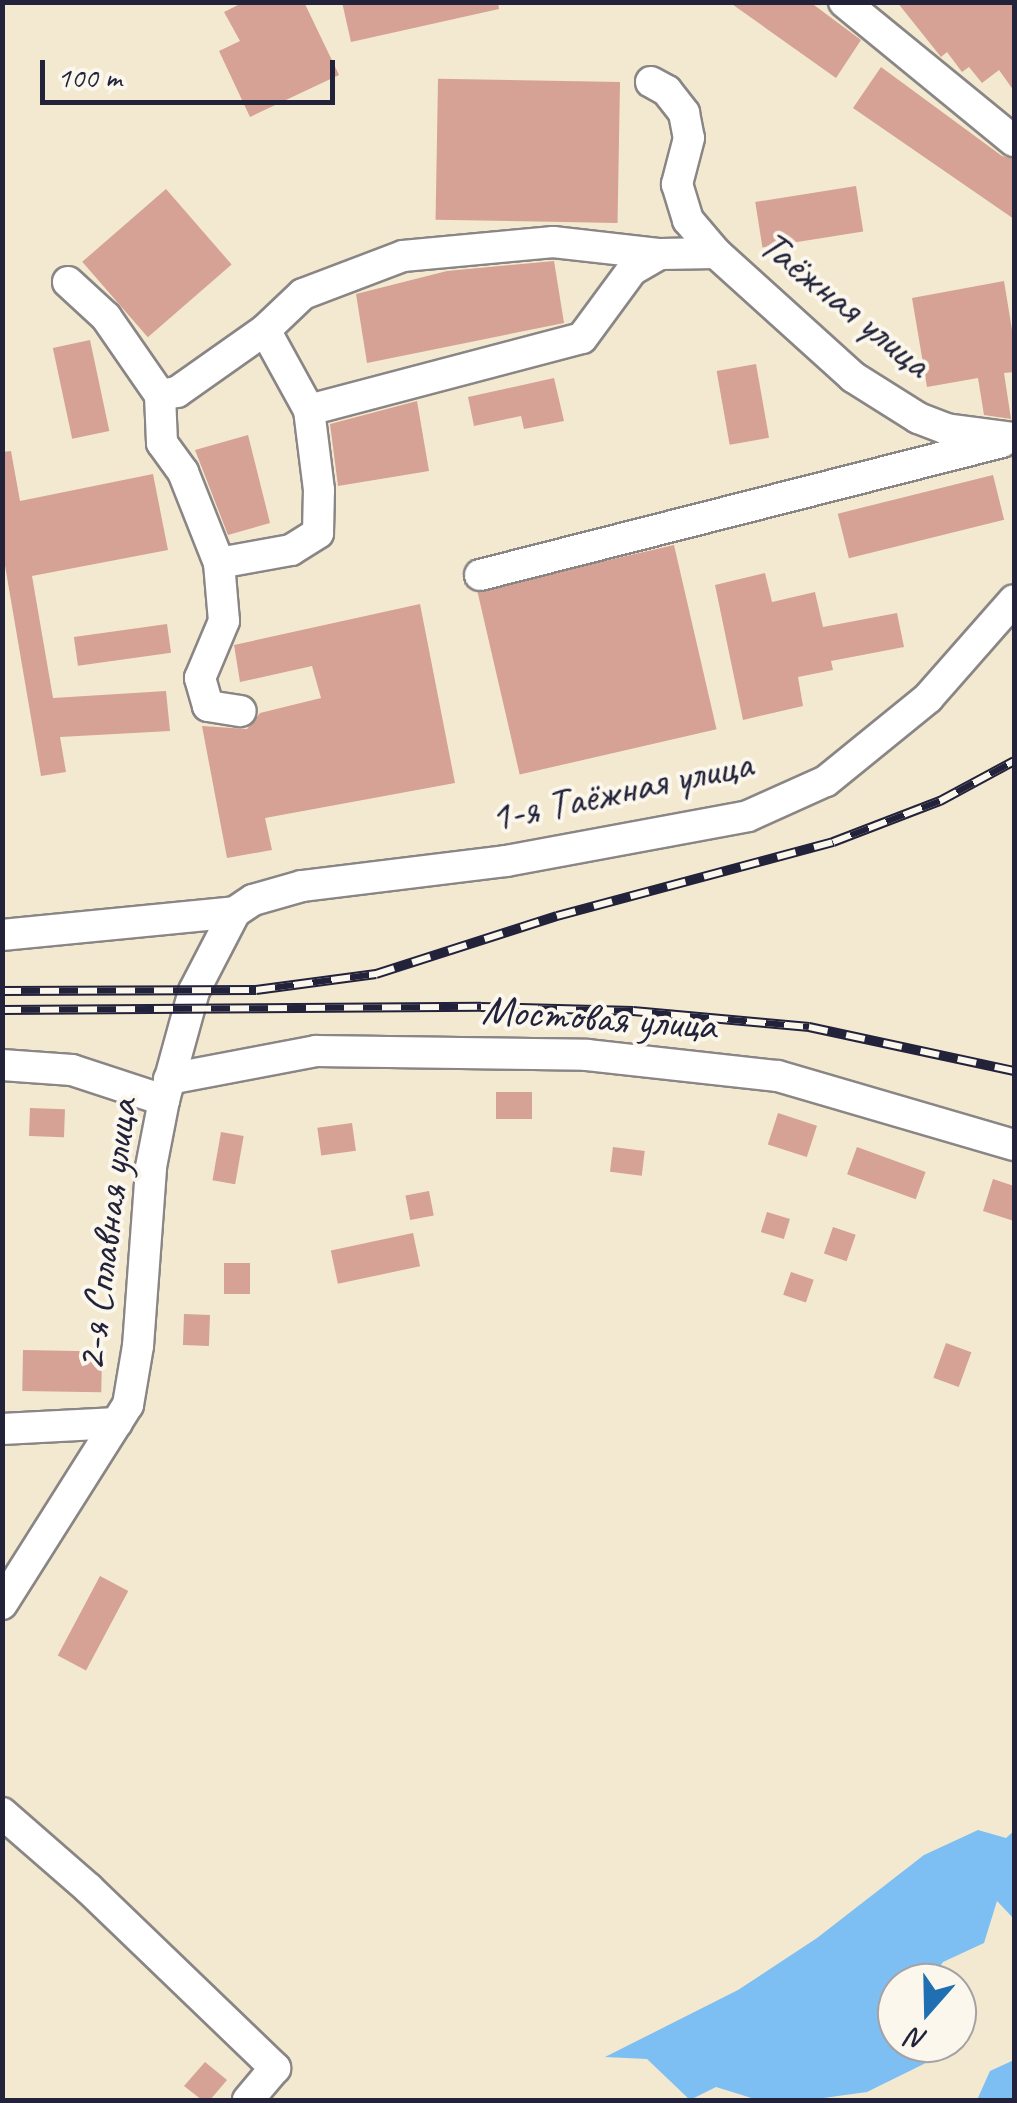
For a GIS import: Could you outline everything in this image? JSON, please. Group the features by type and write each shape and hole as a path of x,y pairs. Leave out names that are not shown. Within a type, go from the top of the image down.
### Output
{"street":[{"path":"844,2 1014,141"},
{"path":"652,82 667,91 684,113 689,138 677,184 688,220 716,253"},
{"name":"Таёжная улица","path":"160,395 177,392 265,330 303,294 404,256 553,242 660,254 716,253 853,377 918,418 946,428 1014,438"},
{"path":"309,410 582,338 632,270 660,254"},
{"path":"68,282 106,317 160,395 162,442 183,472 219,563 224,621 200,678 208,706 241,711"},
{"path":"219,563 291,550 318,534 318,490 309,410 265,330"},
{"path":"480,575 1014,438"},
{"name":"1-я Таёжная улица","path":"2,935 235,912 253,900 302,886 506,862 748,816 826,781 928,698 1014,600"},
{"name":"2-я Сплавная улица","path":"2,1604 117,1423 134,1387 151,1167 166,1090 194,991 235,912"},
{"name":"Мостовая улица","path":"2,1065 72,1070 166,1090 316,1051 588,1055 778,1076 1014,1144"},
{"path":"2,1428 117,1423"},
{"path":"2,1813 88,1888 274,2068 248,2100"}],"water":[{"path":"978,1830 1006,1838 1014,1831 1014,1919 997,1901 984,1943 942,1963 877,1963 877,2063 926,2063 867,2092 809,2100 758,2100 716,2087 690,2100 647,2059 605,2057 738,1990 817,1938 924,1855"},
{"path":"1014,2060 1014,2100 977,2100 990,2071"}],"building":[{"path":"244,2 304,2 339,75 250,117 219,51 240,41 224,12"},
{"path":"342,2 498,2 499,9 351,42"},
{"path":"729,2 810,2 861,40 836,78"},
{"path":"897,2 1014,2 1014,91 999,70 982,83 969,67 962,72 947,52 941,57"},
{"path":"881,67 1002,156 1014,159 1014,219 853,108"},
{"path":"438,79 620,82 618,223 436,220"},
{"path":"856,186 863,231 762,247 755,202"},
{"path":"166,189 232,264 148,337 82,262"},
{"path":"554,261 564,323 367,363 356,294 447,271"},
{"path":"1004,281 1014,342 1014,372 1004,373 1011,419 984,415 978,378 927,387 912,298"},
{"path":"90,340 109,431 72,439 53,348"},
{"path":"756,364 769,438 730,445 717,371"},
{"path":"554,378 564,421 524,429 521,416 474,426 468,397"},
{"path":"417,401 429,471 338,486 330,424"},
{"path":"248,435 270,523 228,535 195,450"},
{"path":"11,451 20,501 153,474 168,550 32,576 53,698 166,691 170,731 60,737 66,772 41,776 2,548 2,452"},
{"path":"993,475 1004,520 849,558 838,514"},
{"path":"674,545 717,729 520,775 477,590"},
{"path":"765,573 772,602 815,592 823,627 897,613 904,647 831,661 833,670 798,677 803,706 743,720 715,585"},
{"path":"420,604 455,783 265,818 272,850 227,858 202,726 247,729 260,713 321,698 312,666 240,682 234,645"},
{"path":"167,624 171,653 78,666 74,637"},
{"path":"496,1092 532,1092 532,1119 496,1119"},
{"path":"30,1108 65,1109 64,1137 29,1136"},
{"path":"778,1113 817,1126 807,1157 768,1144"},
{"path":"352,1123 356,1151 321,1156 317,1128"},
{"path":"221,1132 244,1136 235,1184 212,1180"},
{"path":"613,1147 645,1151 642,1176 610,1172"},
{"path":"857,1147 926,1172 916,1199 847,1174"},
{"path":"993,1179 1014,1186 1014,1221 983,1211"},
{"path":"429,1191 434,1216 410,1220 405,1196"},
{"path":"767,1212 790,1219 784,1239 761,1232"},
{"path":"833,1227 856,1235 847,1261 824,1253"},
{"path":"413,1233 420,1266 338,1284 331,1250"},
{"path":"224,1263 250,1263 250,1294 224,1294"},
{"path":"791,1272 814,1280 806,1303 783,1295"},
{"path":"184,1314 210,1315 209,1346 183,1345"},
{"path":"946,1343 971,1352 959,1387 933,1378"},
{"path":"23,1350 102,1351 101,1392 22,1391"},
{"path":"100,1576 128,1591 86,1670 58,1655"},
{"path":"205,2062 227,2080 210,2100 202,2100 184,2086"}],"railway":[{"path":"2,991 256,990 376,974 557,916 833,842 940,801 1014,761"},
{"path":"2,1010 481,1007 633,1011 809,1027 1014,1071"}]}
